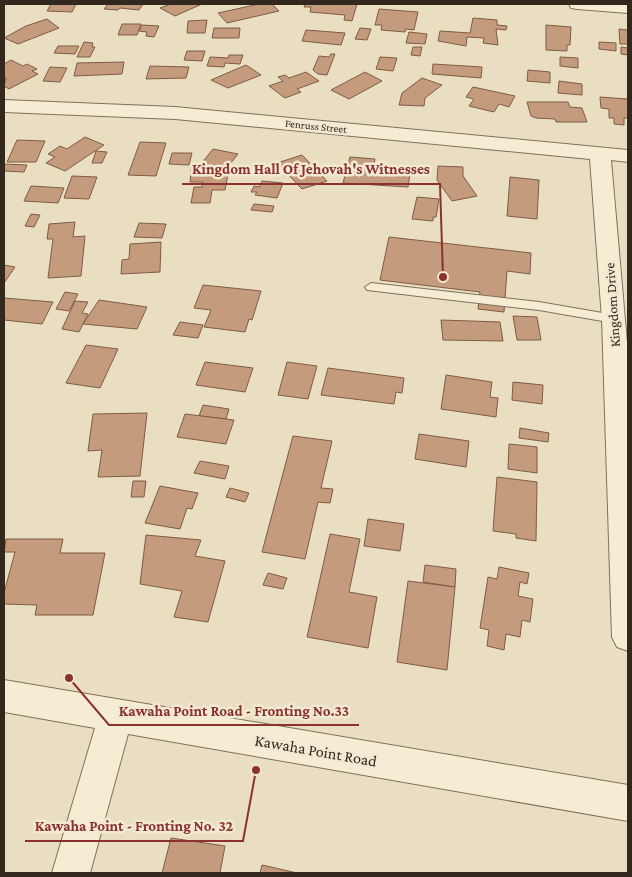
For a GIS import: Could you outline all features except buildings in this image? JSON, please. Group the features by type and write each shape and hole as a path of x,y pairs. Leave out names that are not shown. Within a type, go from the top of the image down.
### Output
{"street":[{"path":"578,4 628,8"},
{"name":"Fenruss Street","path":"4,106 175,112 628,156"},
{"name":"Kingdom Drive","path":"600,153 619,331 628,637"},
{"name":"Kawaha Point Road","path":"4,696 628,803"},
{"path":"71,873 116,715"}],"lane":[{"path":"371,287 539,306 619,331"}],"place":[{"name":"Kingdom Hall Of Jehovah's Witnesses","path":"443,277"},
{"name":"Kawaha Point Road - Fronting No.33","path":"69,678"},
{"name":"Kawaha Point - Fronting No. 32","path":"256,770"}]}
